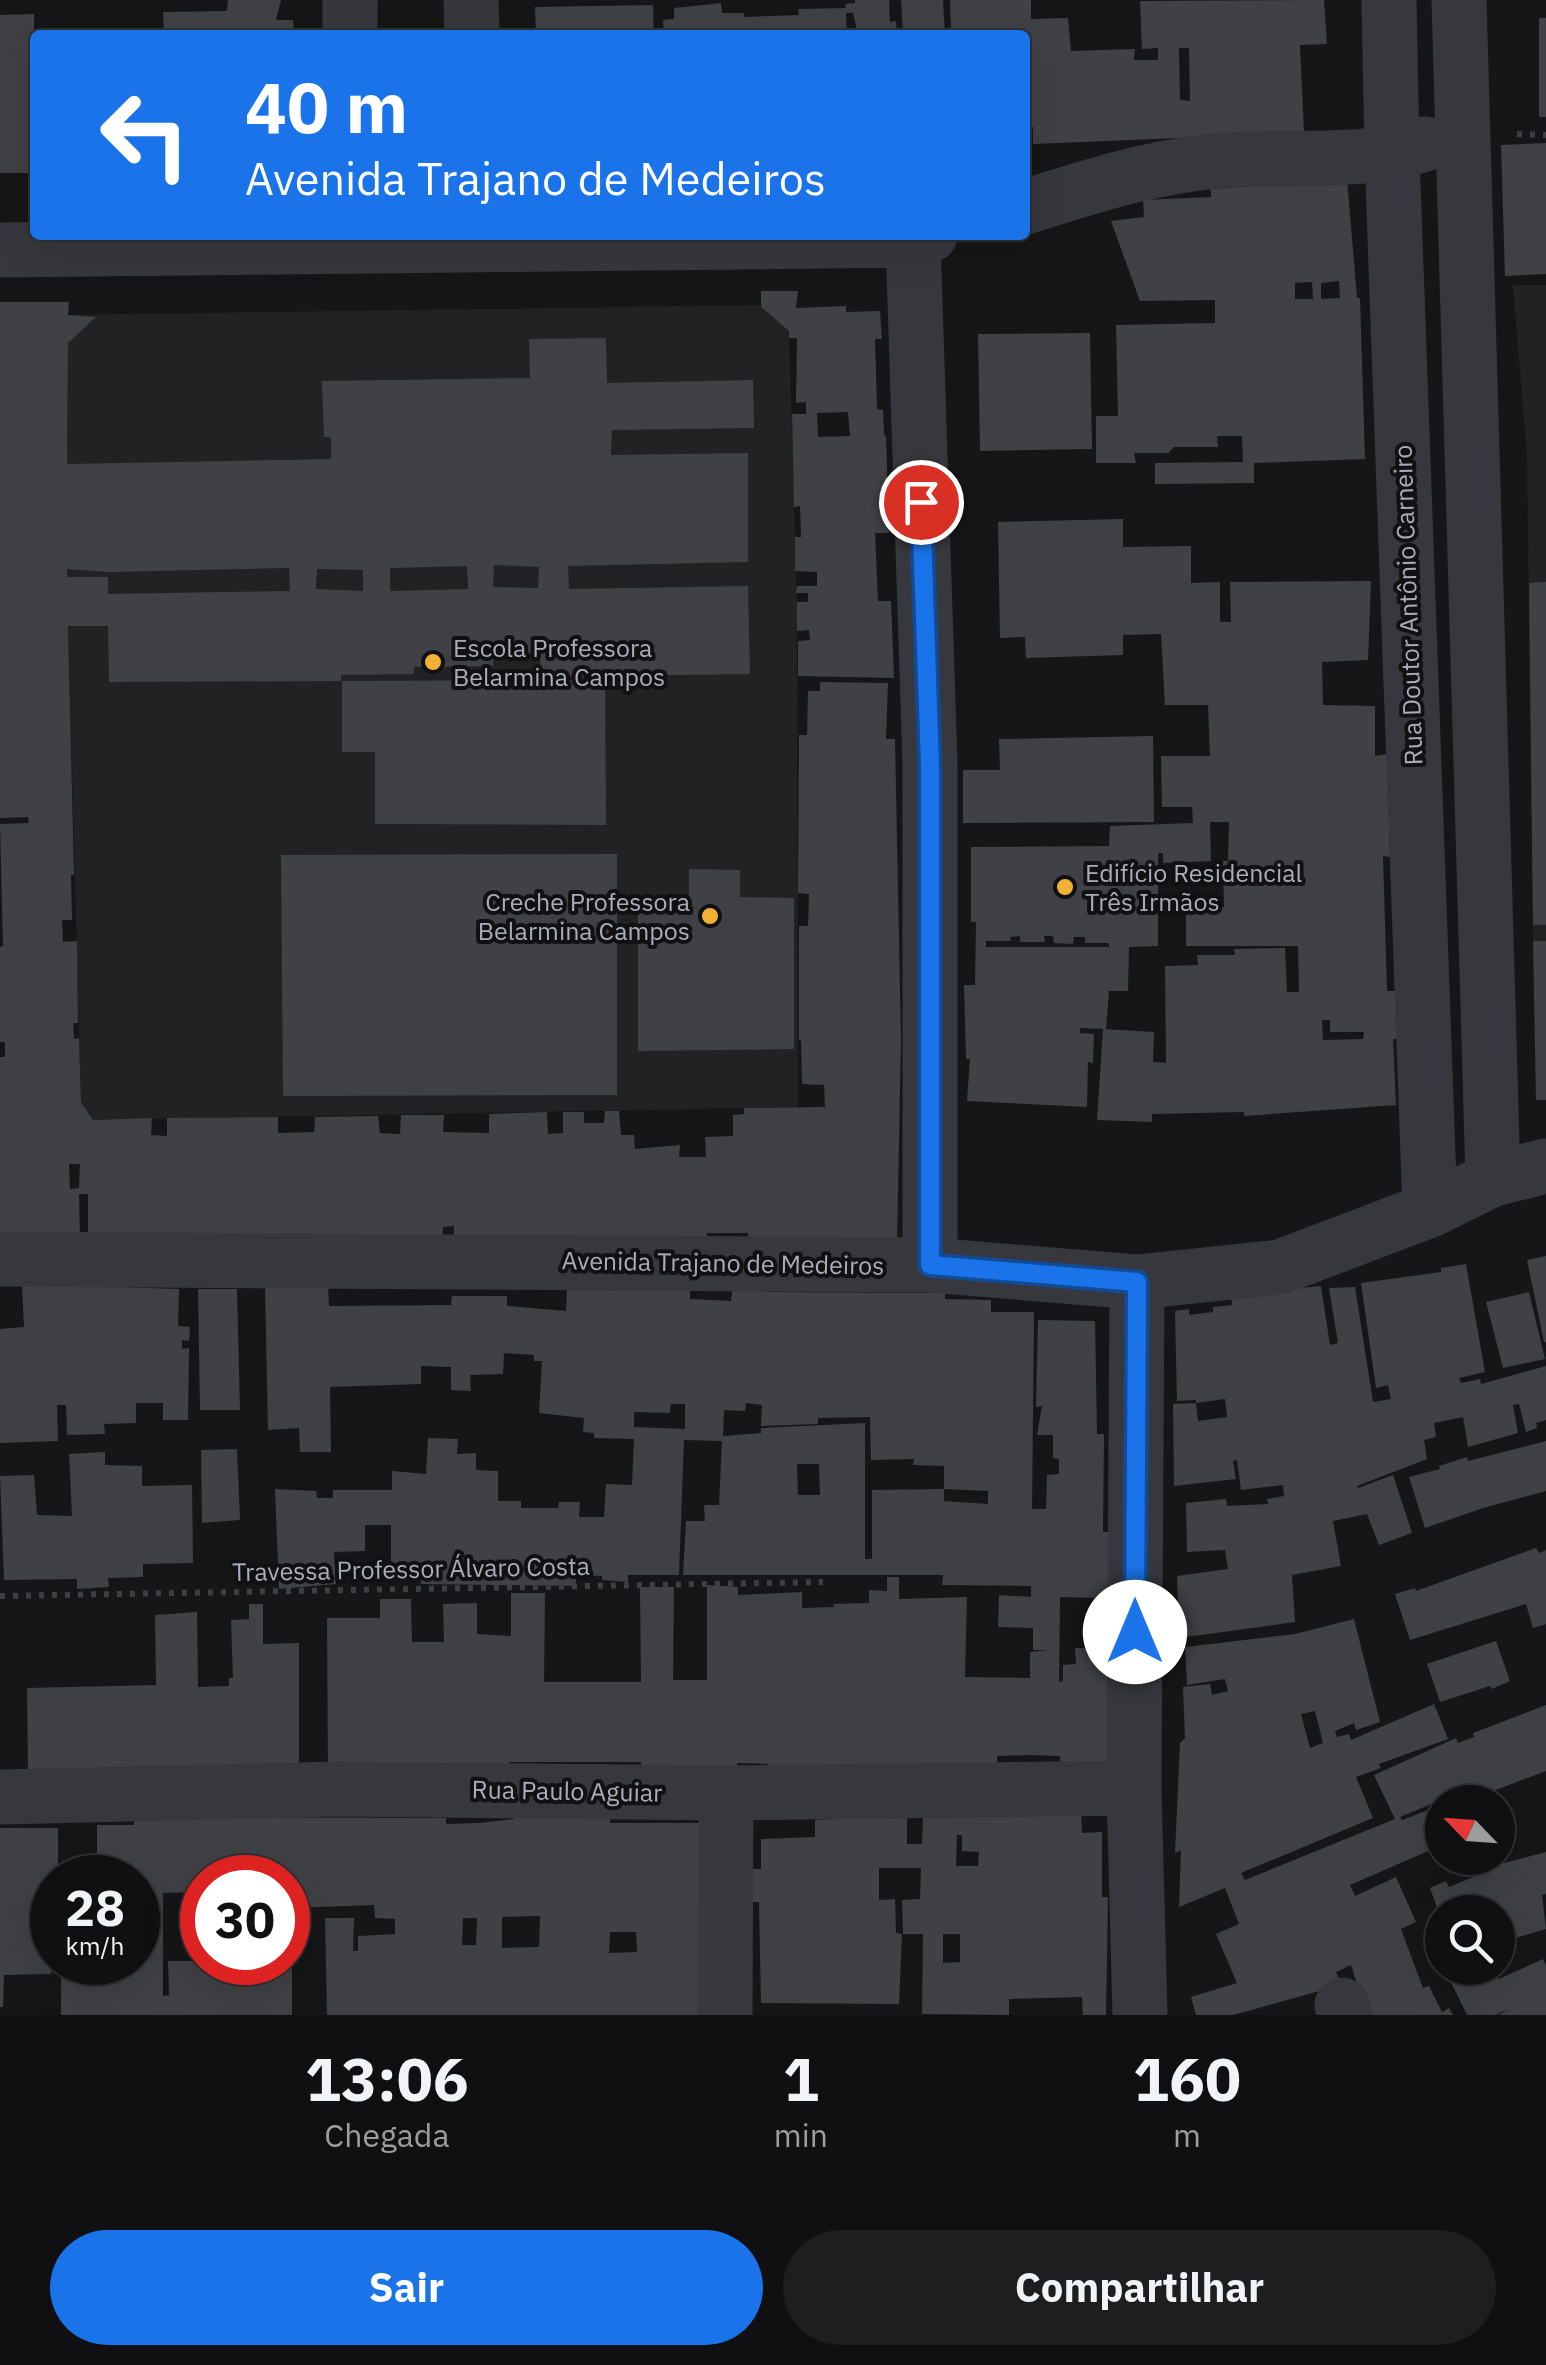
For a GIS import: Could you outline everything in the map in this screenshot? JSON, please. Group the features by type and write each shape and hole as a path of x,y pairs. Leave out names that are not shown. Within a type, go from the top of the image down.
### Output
{"street":[{"path":"350,0 350,30"},
{"path":"471,0 472,30"},
{"path":"1390,3 1459,2 1493,1179"},
{"name":"Rua Doutor Antônio Carneiro","path":"1390,3 1392,155 1430,1210"},
{"path":"1030,205 1136,173 1225,160 1392,155 1461,132"},
{"path":"0,250 474,240"},
{"path":"921,240 930,765 930,1265"},
{"name":"Avenida Trajano de Medeiros","path":"0,1259 930,1265 1137,1282 1280,1267 1430,1210 1493,1179 1546,1166"},
{"path":"1137,1282 1134,1788 1140,2015"},
{"name":"Rua Paulo Aguiar","path":"0,1797 337,1789 726,1793 1134,1788"},
{"path":"726,1793 726,2015"}],"path":[{"name":"Travessa Professor Álvaro Costa","path":"0,1596 823,1582"}],"shaded area":[{"path":"1513,285 1546,285 1546,941 1533,941 1527,456"},
{"name":"Escola Professora Belarmina Campos","path":"759,305 789,331 797,601 798,1107 93,1120 81,1102 66,544 68,315"}],"building":[{"path":"228,0 281,0 276,20 293,20 294,30 164,30 163,12 227,11"},
{"path":"889,0 890,22 896,21 897,30 857,30 853,13 846,13 847,30 664,30 663,20 674,19 674,8 721,3 722,13 744,13 744,17 799,15 798,9 846,8 845,4"},
{"path":"901,0 943,0 945,30 903,30"},
{"path":"950,0 1031,0 1031,19 1068,18 1071,51 1135,49 1134,60 1158,60 1158,48 1142,49 1140,1 1324,0 1327,44 1300,45 1304,133 1033,144 1030,30 951,30","holes":["1179,48 1189,48 1190,101 1180,100"]},
{"path":"653,5 654,30 536,30 535,7"},
{"path":"34,14 34,30 30,30 30,173 0,173 0,15"},
{"path":"1539,18 1546,18 1546,117 1539,117"},
{"path":"1546,143 1546,274 1505,276 1501,145"},
{"path":"1347,179 1360,298 1365,459 1254,463 1254,483 1155,484 1155,463 1243,462 1242,436 1217,436 1218,447 1174,447 1168,453 1134,453 1136,463 1096,463 1096,416 1118,416 1116,325 1215,323 1215,300 1140,301 1111,221 1144,217 1143,200 1211,197 1211,189","holes":["1339,281 1340,298 1321,299 1321,283","1312,282 1313,299 1295,299 1295,283"]},
{"path":"761,291 798,291 796,308 846,306 846,312 880,311 882,339 875,339 877,409 883,410 886,436 889,533 875,533 878,601 891,601 894,678 798,676 798,641 810,640 809,630 797,631 797,602 808,602 808,593 796,593 797,586 817,586 817,572 795,571 795,537 801,537 800,506 794,507 792,414 806,414 806,402 796,403 797,338 789,338 789,331 761,307","holes":["848,412 850,436 818,437 817,413"]},
{"path":"0,302 69,302 68,315 96,317 68,343 67,464 331,459 331,437 324,437 322,381 530,378 529,339 606,338 607,383 753,380 754,428 612,430 611,455 748,453 748,562 568,566 569,589 748,586 750,674 540,677 540,653 494,655 493,666 414,667 414,674 341,675 341,681 109,682 108,626 68,626 74,875 72,920 62,920 63,942 77,941 78,1023 73,1023 74,1039 79,1038 81,1102 93,1120 152,1118 151,1135 167,1136 167,1118 278,1117 278,1133 314,1132 315,1117 378,1116 380,1133 400,1134 401,1115 444,1115 443,1132 489,1133 489,1114 547,1112 548,1134 563,1133 563,1112 584,1112 584,1123 604,1123 605,1111 619,1111 621,1135 634,1135 635,1149 680,1145 679,1157 706,1157 705,1137 733,1136 733,1115 744,1114 744,1108 825,1107 824,1085 802,1084 799,926 808,926 809,894 798,893 799,735 807,735 808,691 820,691 820,682 888,683 886,739 895,739 901,1040 897,1244 749,1244 748,1233 707,1233 707,1244 454,1252 454,1226 443,1227 442,1252 0,1252 0,1057 5,1057 5,1042 0,1042 0,824 29,823 28,817 0,818","holes":["494,565 539,567 538,588 493,587","467,566 468,589 390,591 390,568","289,568 290,591 108,594 108,577 67,577 67,569 108,572","317,569 363,570 363,591 316,589","69,1164 80,1164 79,1188 70,1189","79,1194 88,1194 88,1238 80,1238"]},
{"path":"1090,333 1092,449 980,451 978,334"},
{"path":"1123,519 1123,547 1191,546 1191,583 1220,582 1220,622 1231,622 1230,582 1371,581 1368,660 1322,662 1323,705 1375,706 1375,756 1387,754 1390,857 1383,856 1387,991 1399,991 1401,1039 1393,1039 1396,1105 1244,1116 1244,1112 1152,1114 1152,1122 1097,1120 1103,1029 1154,1032 1153,1062 1166,1063 1165,966 1198,965 1197,955 1235,955 1234,949 1285,948 1287,992 1299,992 1298,946 1186,946 1186,908 1224,907 1223,861 1228,861 1229,822 1210,822 1211,861 1163,863 1163,853 1158,853 1158,946 1129,947 1128,991 1109,991 1106,1029 1080,1028 1080,1033 1094,1034 1093,1063 1088,1062 1087,1107 967,1101 970,1059 966,1059 964,985 975,985 976,922 971,922 971,847 1109,846 1110,826 1193,823 1192,807 1162,807 1161,756 1210,756 1208,705 1165,705 1161,634 1123,635 1123,655 1026,658 1025,637 1000,638 998,522","holes":["1020,936 1020,942 1045,942 1044,936 1053,936 1054,943 1073,944 1074,937 1085,937 1085,943 1109,943 1109,947 986,947 986,941 1011,941 1010,937","1322,1020 1330,1020 1330,1032 1364,1032 1363,1039 1323,1040"]},
{"path":"1546,582 1546,925 1533,925 1529,583"},
{"path":"605,680 606,825 375,824 375,752 342,752 342,681"},
{"path":"1153,736 1154,822 963,823 963,770 1000,770 999,739"},
{"path":"617,854 617,1095 283,1096 281,855"},
{"path":"689,869 740,870 740,897 794,898 794,1049 638,1051 638,899 689,899"},
{"path":"1533,941 1546,941 1546,1100 1536,1100"},
{"path":"1546,1256 1546,1342 1544,1342 1527,1260"},
{"path":"1466,1264 1485,1372 1459,1378 1461,1383 1480,1379 1481,1384 1546,1366 1546,1420 1536,1423 1537,1428 1526,1432 1519,1404 1513,1405 1518,1433 1468,1447 1463,1417 1434,1423 1436,1437 1424,1440 1427,1459 1357,1486 1393,1475 1412,1533 1379,1545 1367,1514 1333,1521 1341,1566 1292,1575 1295,1622 1179,1638 1177,1576 1228,1569 1225,1550 1187,1552 1186,1503 1226,1499 1227,1506 1268,1504 1267,1499 1284,1496 1283,1485 1241,1490 1237,1460 1233,1461 1236,1479 1174,1486 1173,1404 1196,1403 1177,1401 1175,1311 1189,1309 1189,1315 1213,1312 1213,1307 1232,1305 1231,1295 1321,1286 1330,1345 1338,1343 1329,1288 1355,1287 1373,1402 1391,1399 1388,1385 1376,1388 1361,1283 1441,1272 1441,1268","holes":["1225,1399 1227,1417 1198,1421 1196,1403"]},
{"path":"265,1283 328,1285 329,1306 451,1305 452,1296 507,1296 507,1306 566,1311 567,1286 690,1284 690,1299 731,1301 733,1284 766,1286 766,1292 945,1293 945,1299 991,1300 991,1312 1034,1312 1032,1509 1046,1509 1047,1475 1059,1474 1059,1459 1053,1458 1053,1435 1037,1435 1042,1406 1036,1407 1038,1320 1095,1321 1097,1434 1104,1434 1103,1532 1110,1532 1109,1592 1102,1592 1102,1598 1060,1597 1059,1682 1063,1681 1063,1665 1076,1664 1075,1648 1096,1648 1096,1663 1107,1663 1108,1768 1061,1769 1060,1756 1028,1755 997,1756 997,1774 768,1775 768,1764 737,1763 738,1774 641,1770 641,1762 509,1762 510,1778 328,1777 327,1618 380,1618 380,1599 411,1599 412,1642 444,1642 443,1604 477,1603 477,1634 511,1636 511,1593 545,1593 544,1682 641,1682 640,1587 674,1587 673,1680 707,1680 707,1585 738,1587 738,1595 802,1592 802,1608 834,1607 833,1604 869,1603 869,1590 887,1591 887,1577 899,1577 899,1599 967,1597 965,1677 1030,1678 1030,1652 1048,1650 1033,1650 1033,1628 998,1627 999,1595 1031,1597 1031,1586 942,1585 943,1575 683,1575 686,1521 705,1521 704,1505 719,1505 722,1441 684,1440 679,1575 628,1575 628,1582 576,1575 576,1586 421,1584 421,1575 391,1575 391,1525 365,1525 365,1551 334,1552 336,1584 279,1589 275,1489 316,1491 317,1498 333,1498 333,1490 392,1490 392,1471 426,1474 428,1438 458,1439 457,1454 476,1453 476,1470 498,1471 498,1501 521,1501 521,1508 558,1508 559,1502 580,1502 579,1517 604,1517 606,1484 632,1485 634,1439 594,1438 594,1433 583,1432 584,1418 539,1413 542,1361 534,1361 534,1355 504,1353 503,1374 470,1375 471,1391 451,1390 451,1367 421,1366 421,1384 330,1387 331,1452 300,1452 299,1428 268,1430","holes":["746,1403 762,1405 761,1426 818,1424 818,1418 870,1417 871,1460 914,1459 913,1465 944,1466 944,1489 872,1490 872,1559 865,1559 865,1423 761,1428 761,1433 723,1436 724,1410 745,1411","671,1404 685,1404 685,1429 634,1427 634,1412 670,1413","797,1464 819,1464 820,1495 798,1495","944,1489 988,1491 988,1504 944,1501"]},
{"path":"22,1284 179,1289 178,1326 190,1327 189,1341 182,1340 182,1349 189,1348 188,1420 163,1420 163,1403 136,1403 136,1423 104,1424 105,1434 67,1435 66,1405 57,1405 58,1441 0,1443 0,1329 24,1327"},
{"path":"198,1289 237,1289 240,1410 200,1410"},
{"path":"1529,1292 1545,1359 1503,1368 1486,1302"},
{"path":"1546,1441 1546,1491 1425,1528 1409,1477 1467,1457 1468,1461"},
{"path":"237,1449 240,1520 202,1523 201,1450"},
{"path":"105,1452 105,1465 142,1466 142,1486 192,1485 193,1563 143,1564 143,1577 108,1578 109,1587 77,1589 77,1579 4,1580 0,1476 34,1475 37,1515 72,1516 69,1454"},
{"path":"1536,1548 1539,1553 1546,1550 1546,1624 1533,1628 1526,1604 1410,1640 1395,1594 1415,1588 1416,1591"},
{"path":"249,1604 263,1604 263,1644 299,1643 299,1767 28,1775 27,1688 156,1685 155,1615 197,1612 198,1687 229,1686 229,1678 233,1678 231,1620 249,1619"},
{"path":"1354,1619 1380,1722 1356,1730 1354,1723 1335,1731 1337,1737 1349,1734 1351,1740 1434,1704 1448,1739 1379,1764 1381,1768 1356,1777 1373,1818 1241,1873 1245,1880 1395,1819 1374,1775 1456,1738 1458,1743 1474,1737 1473,1733 1546,1705 1546,1771 1509,1785 1425,1785 1425,1807 1400,1817 1402,1820 1425,1811 1425,1852 1350,1885 1355,1896 1396,1877 1416,1922 1401,1929 1423,1988 1429,1986 1442,2012 1449,2008 1453,2015 1350,2015 1365,2009 1351,1965 1336,1972 1341,1985 1233,2015 1196,2015 1191,1997 1237,1983 1216,1934 1239,1924 1225,1888 1179,1907 1181,1850 1175,1853 1180,1743 1185,1738 1183,1687 1210,1684 1212,1695 1228,1691 1225,1679 1187,1685 1185,1647 1295,1634","holes":["1315,1711 1323,1743 1310,1748 1301,1714"]},
{"path":"1496,1641 1510,1681 1440,1702 1427,1664"},
{"path":"1081,1810 1082,1833 1102,1832 1102,1897 1108,1897 1106,2015 1083,2015 1082,1997 1009,1999 1009,2015 922,2014 923,1934 903,1934 902,1900 920,1899 921,1868 879,1868 879,1900 895,1899 896,1933 902,1934 899,2004 761,2003 759,1902 749,1902 749,1869 761,1869 761,1839 815,1837 815,1820 907,1815 907,1844 922,1844 923,1816","holes":["957,1835 962,1835 962,1851 979,1852 978,1866 956,1866","943,1934 960,1934 960,1962 943,1963"]},
{"path":"514,1813 610,1816 610,1823 706,1823 702,2015 327,2015 325,1918 354,1918 353,1951 358,1951 358,1936 395,1934 395,1919 375,1918 374,1905 310,1907 310,1855 180,1855 180,1892 163,1893 163,1996 169,1995 168,1961 180,1961 180,1985 292,1985 292,2015 61,2015 61,1985 160,1985 160,1855 97,1855 97,1825 134,1825 134,1818 212,1817 446,1818 446,1824 514,1819","holes":["540,1916 539,1947 502,1948 502,1917","463,1918 477,1918 476,1945 462,1945","610,1932 636,1932 637,1952 609,1953"]},
{"path":"0,1828 58,1828 58,1855 30,1855 30,1974 4,1975 0,2007"},
{"path":"1546,1852 1546,1894 1542,1895 1546,1929 1515,1938 1515,1895 1433,1895 1430,1888 1446,1881 1449,1887 1475,1875 1515,1875 1515,1860"},
{"path":"1543,1959 1546,2015 1499,2015 1508,2009 1496,2015 1467,2015 1452,1985 1515,1985 1515,1972"}],"place":[{"name":"Escola Professora Belarmina Campos","path":"433,662"},
{"name":"Edifício Residencial Três Irmãos","path":"1065,887"},
{"name":"Creche Professora Belarmina Campos","path":"710,916"}],"route":[{"path":"921,502 930,765 930,1265 1137,1282 1135,1632"}]}
